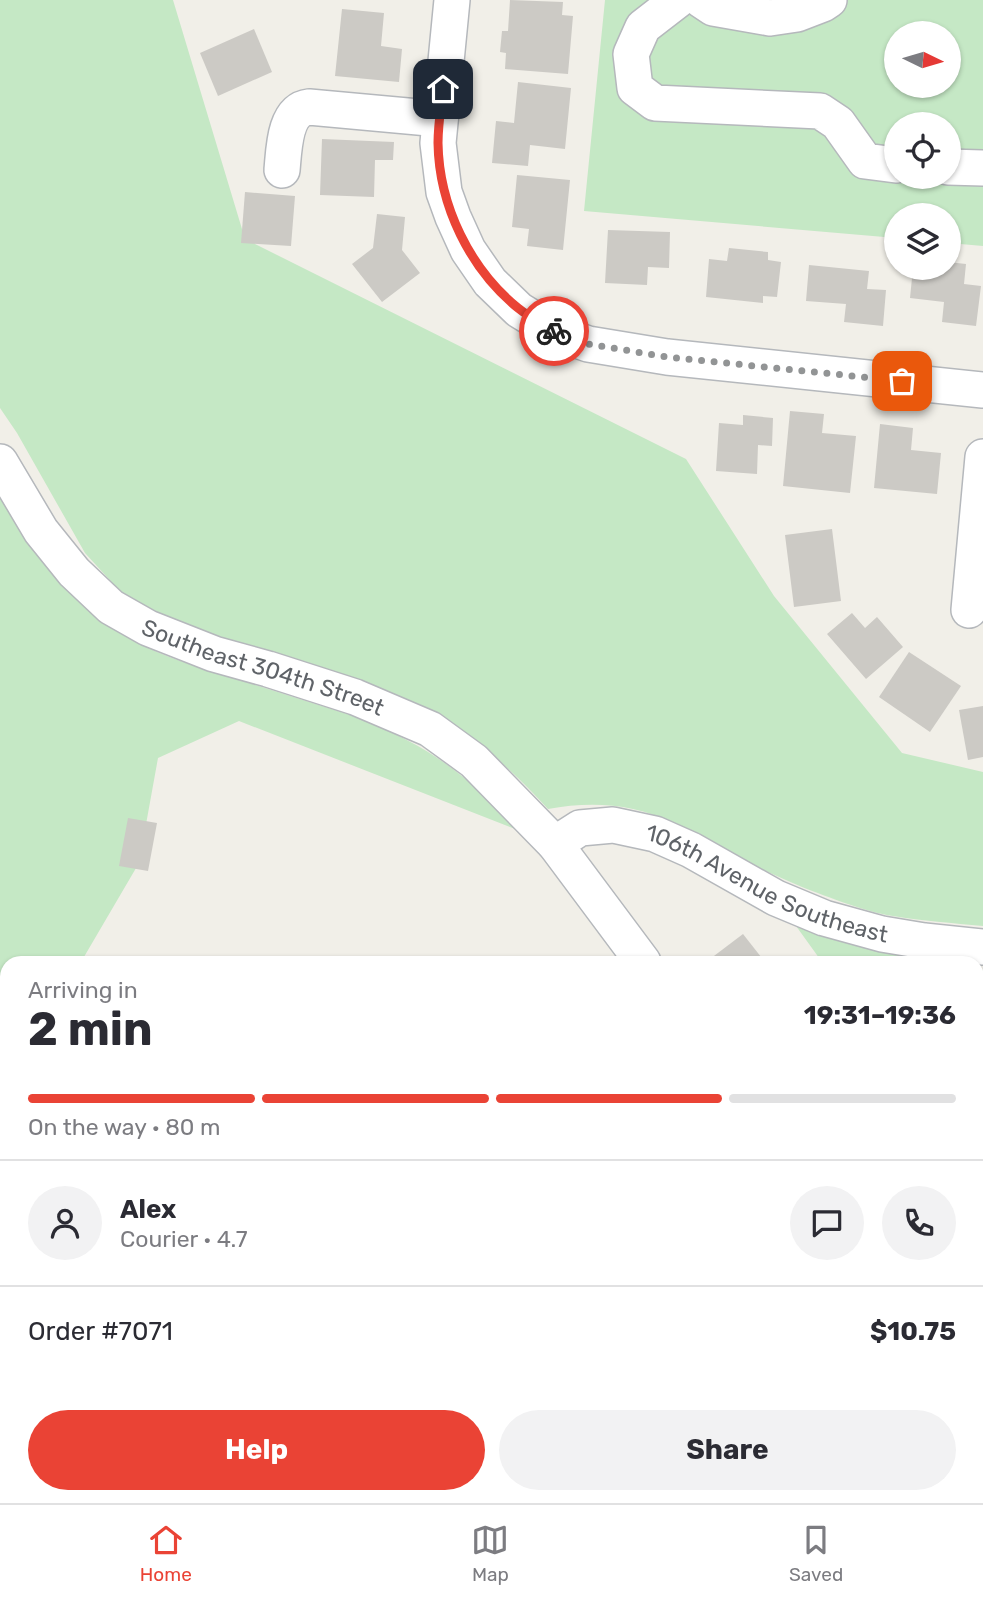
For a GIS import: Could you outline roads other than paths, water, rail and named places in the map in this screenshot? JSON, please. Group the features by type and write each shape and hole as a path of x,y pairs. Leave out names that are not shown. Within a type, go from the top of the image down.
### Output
{"street":[{"path":"452,0 438,143 444,192 468,250 490,282 519,310 555,332 588,344 667,357 983,390"},
{"path":"678,0 643,27 631,54 635,88 655,103 820,111 838,124 865,161 884,163"},
{"path":"701,0 713,8 770,18 797,15 829,0"},
{"path":"282,170 285,142 291,121 303,108 440,119"},
{"path":"961,167 983,168"},
{"path":"969,610 983,457"},
{"name":"Southeast 304th Street","path":"0,462 41,531 74,572 111,607 148,628 215,654 355,697 430,729 474,761 555,844 639,956"},
{"name":"106th Avenue Southeast","path":"555,844 580,828 613,825 655,834 691,850 776,898 824,918 882,934 983,947"}]}
